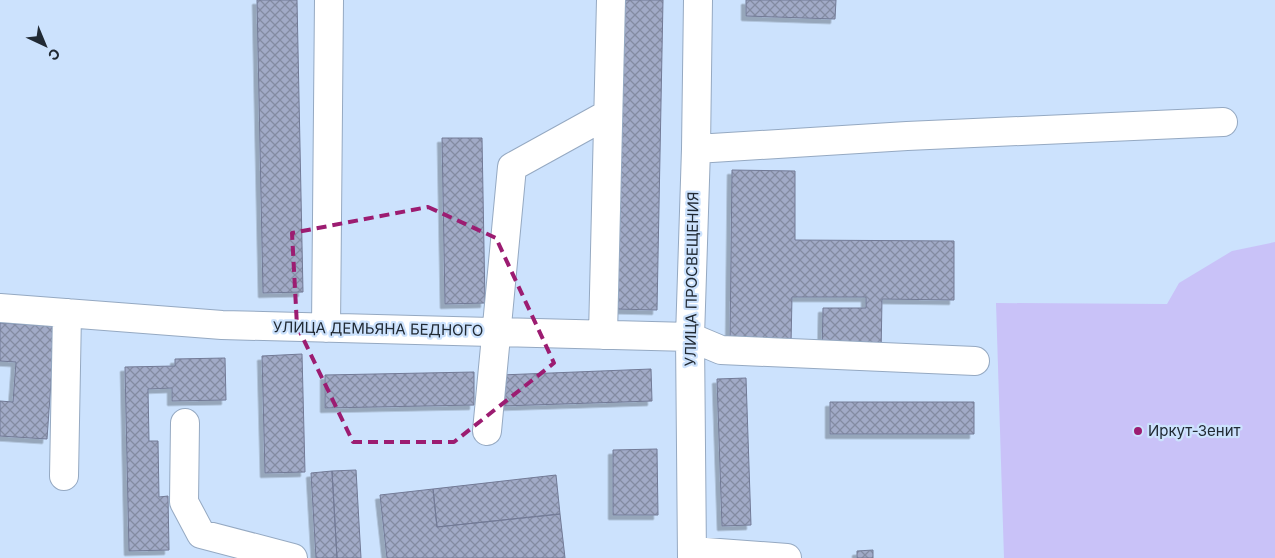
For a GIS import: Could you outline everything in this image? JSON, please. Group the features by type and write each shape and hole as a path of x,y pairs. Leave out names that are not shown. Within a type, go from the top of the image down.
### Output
{"street":[{"path":"326,328 329,0"},
{"path":"603,335 611,0"},
{"name":"УЛИЦА ПРОСВЕЩЕНИЯ","path":"692,555 690,337 696,149 698,0"},
{"path":"487,431 512,167 608,114"},
{"path":"696,149 907,136 1223,122"},
{"name":"УЛИЦА ДЕМЬЯНА БЕДНОГО","path":"0,308 222,326 690,337"},
{"path":"64,476 67,313"},
{"path":"690,337 720,350 975,361"},
{"path":"185,423 184,502 201,534 293,558"},
{"path":"692,555 787,558"}],"highlighted area":[{"path":"428,207 496,238 554,363 454,442 353,442 297,326 292,233"}],"shaded area":[{"name":"Иркут-Зенит","path":"1275,242 1275,558 1004,558 996,303 1167,304 1179,283 1232,251"}],"building":[{"path":"257,0 297,0 303,292 263,293"},
{"path":"622,0 663,0 657,310 616,309"},
{"path":"746,0 836,0 835,19 746,16"},
{"path":"442,138 482,138 485,303 445,304"},
{"path":"732,170 795,171 795,240 954,241 954,300 882,299 881,355 822,354 823,308 866,308 866,297 792,297 791,344 730,343"},
{"path":"0,323 55,326 47,439 0,436 0,401 13,402 16,362 0,361"},
{"path":"302,354 305,472 265,473 262,356"},
{"path":"225,358 226,400 172,401 172,388 148,389 149,441 158,441 159,497 168,496 169,550 129,551 125,367 175,366 175,359"},
{"path":"651,369 652,401 502,406 501,375"},
{"path":"474,372 474,405 325,408 325,375"},
{"path":"746,378 751,525 722,526 717,379"},
{"path":"830,402 974,402 974,434 830,434"},
{"path":"657,449 658,515 613,515 613,450"},
{"path":"356,470 361,558 337,558 332,471"},
{"path":"332,471 337,558 316,558 311,473"},
{"path":"556,475 560,514 437,527 433,489"},
{"path":"433,489 437,527 560,514 565,558 387,558 380,495"},
{"path":"873,550 873,558 857,558 857,551"}],"place":[{"name":"Иркут-Зенит","path":"1138,431"}]}
